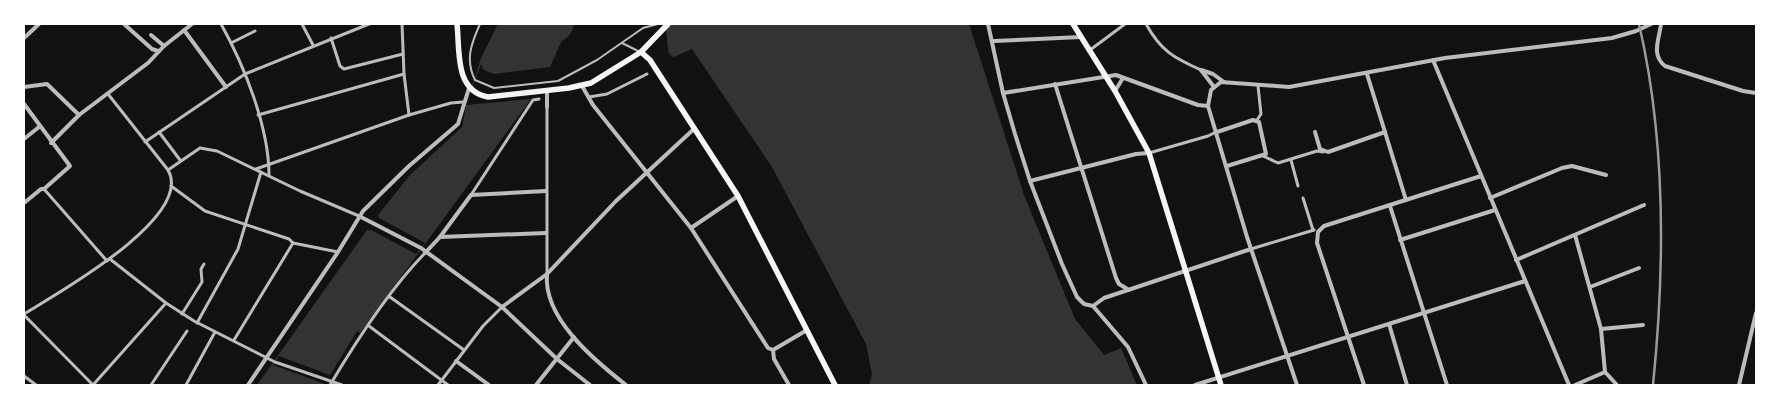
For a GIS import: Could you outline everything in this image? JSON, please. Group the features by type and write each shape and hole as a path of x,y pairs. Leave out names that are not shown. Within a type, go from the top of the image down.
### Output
{"main road":[{"path":"456,24 461,71 470,89 488,97 582,86 591,83 640,52 668,24"},
{"path":"1073,24 1149,153 1221,385"},
{"path":"640,52 650,60 738,196 835,385"}],"street":[{"path":"24,38 39,24"},
{"path":"124,24 158,52"},
{"path":"51,143 79,115 148,63 164,46 192,24"},
{"path":"221,24 246,74 258,115 269,165 269,175"},
{"path":"302,24 313,45"},
{"path":"145,142 246,74 313,45 369,24"},
{"path":"402,24 404,74 410,114"},
{"path":"988,24 994,41 1003,93 1030,181 1053,244 1077,298 1084,304 1093,306 1128,346 1146,385"},
{"path":"1090,50 1126,24"},
{"path":"1146,24 1159,45 1169,54 1213,74 1224,82 1289,87 1433,60 1612,38 1636,31 1651,24"},
{"path":"1660,24 1656,54 1659,61 1666,66 1754,93"},
{"path":"184,30 226,87"},
{"path":"231,43 255,31"},
{"path":"151,35 164,46"},
{"path":"994,41 1082,37"},
{"path":"331,38 340,66 344,69 403,54"},
{"path":"1433,60 1569,385"},
{"path":"1201,70 1215,86"},
{"path":"258,115 404,74"},
{"path":"588,97 607,94 647,74"},
{"path":"1366,74 1406,200"},
{"path":"1003,93 1104,76 1123,78 1208,106"},
{"path":"1114,91 1123,78"},
{"path":"1224,82 1215,86 1208,95 1208,106 1251,249 1297,385"},
{"path":"24,87 47,84 79,115"},
{"path":"1055,84 1116,278 1119,284 1129,290"},
{"path":"582,86 588,97 646,173 691,228 768,348 773,350"},
{"path":"1030,181 1136,154 1149,153 1256,120 1262,114 1258,86"},
{"path":"248,385 338,252 359,216 409,166 455,128 462,102 470,89"},
{"path":"547,90 546,284 562,324 626,385"},
{"path":"108,94 168,170 171,186 165,205 150,224 108,260 24,314 88,383 93,385 166,303"},
{"path":"331,384 390,297 440,237 471,195 522,113 533,100 539,98"},
{"path":"256,169 410,114 450,103 462,102"},
{"path":"24,104 39,127 70,166 44,189 41,189 24,203"},
{"path":"1256,120 1266,151 1263,156"},
{"path":"24,139 39,127"},
{"path":"438,385 464,350 502,307 547,274 616,201 695,128"},
{"path":"159,132 180,160"},
{"path":"1314,132 1320,149 1323,152"},
{"path":"1227,166 1263,156 1278,163 1317,151 1323,152 1384,132"},
{"path":"168,170 200,148 217,151 269,175 300,192 375,224 421,248 425,253 502,307 557,359 590,385"},
{"path":"1291,160 1298,186"},
{"path":"1490,198 1562,168 1572,166 1606,175"},
{"path":"194,323 230,266 238,249 261,172"},
{"path":"1093,306 1104,298 1481,176"},
{"path":"171,186 205,210 289,239 293,243 338,252"},
{"path":"44,189 108,260 194,323 234,340 275,362 327,380 331,384 342,385"},
{"path":"471,195 546,191"},
{"path":"691,228 738,196"},
{"path":"1303,198 1364,385"},
{"path":"1516,260 1644,205"},
{"path":"1390,206 1447,385"},
{"path":"1400,240 1495,210"},
{"path":"440,237 546,233"},
{"path":"1575,235 1601,329 1605,372 1617,385"},
{"path":"234,340 293,243"},
{"path":"182,314 202,282 199,269 204,264"},
{"path":"1590,287 1639,268"},
{"path":"1195,385 1525,281"},
{"path":"390,297 464,350"},
{"path":"1739,385 1756,313"},
{"path":"1389,324 1407,385"},
{"path":"1601,329 1643,325"},
{"path":"369,326 448,385"},
{"path":"773,350 807,330"},
{"path":"151,385 188,331"},
{"path":"186,385 215,332"},
{"path":"536,385 574,337"},
{"path":"773,350 774,359 789,385"},
{"path":"456,360 489,385"},
{"path":"1575,385 1605,372"},
{"path":"24,376 36,385"},
{"path":"616,385 618,379"}],"lane":[{"path":"480,24 473,38 469,58 475,80 490,88 565,79 648,26 658,24"},
{"path":"622,42 640,52"}],"shaded area":[{"path":"498,24 575,24 569,36 561,42 550,67 531,99 360,333 357,331 324,385 257,385 367,230 371,230 379,218 378,215 410,175 462,127 466,105 481,58"},
{"path":"663,24 969,24 1024,195 1075,319 1104,355 1121,348 1137,385 869,385 872,374 866,344 772,167 692,49 674,57 670,55"}],"pier":[{"path":"481,64 484,70 494,74 550,67 531,99 466,105"},
{"path":"379,218 425,243 416,254 371,230"},
{"path":"279,356 330,375 325,384 273,365"}],"railway":[{"path":"1639,24 1648,68 1654,113 1661,204 1660,295 1653,385"}]}
